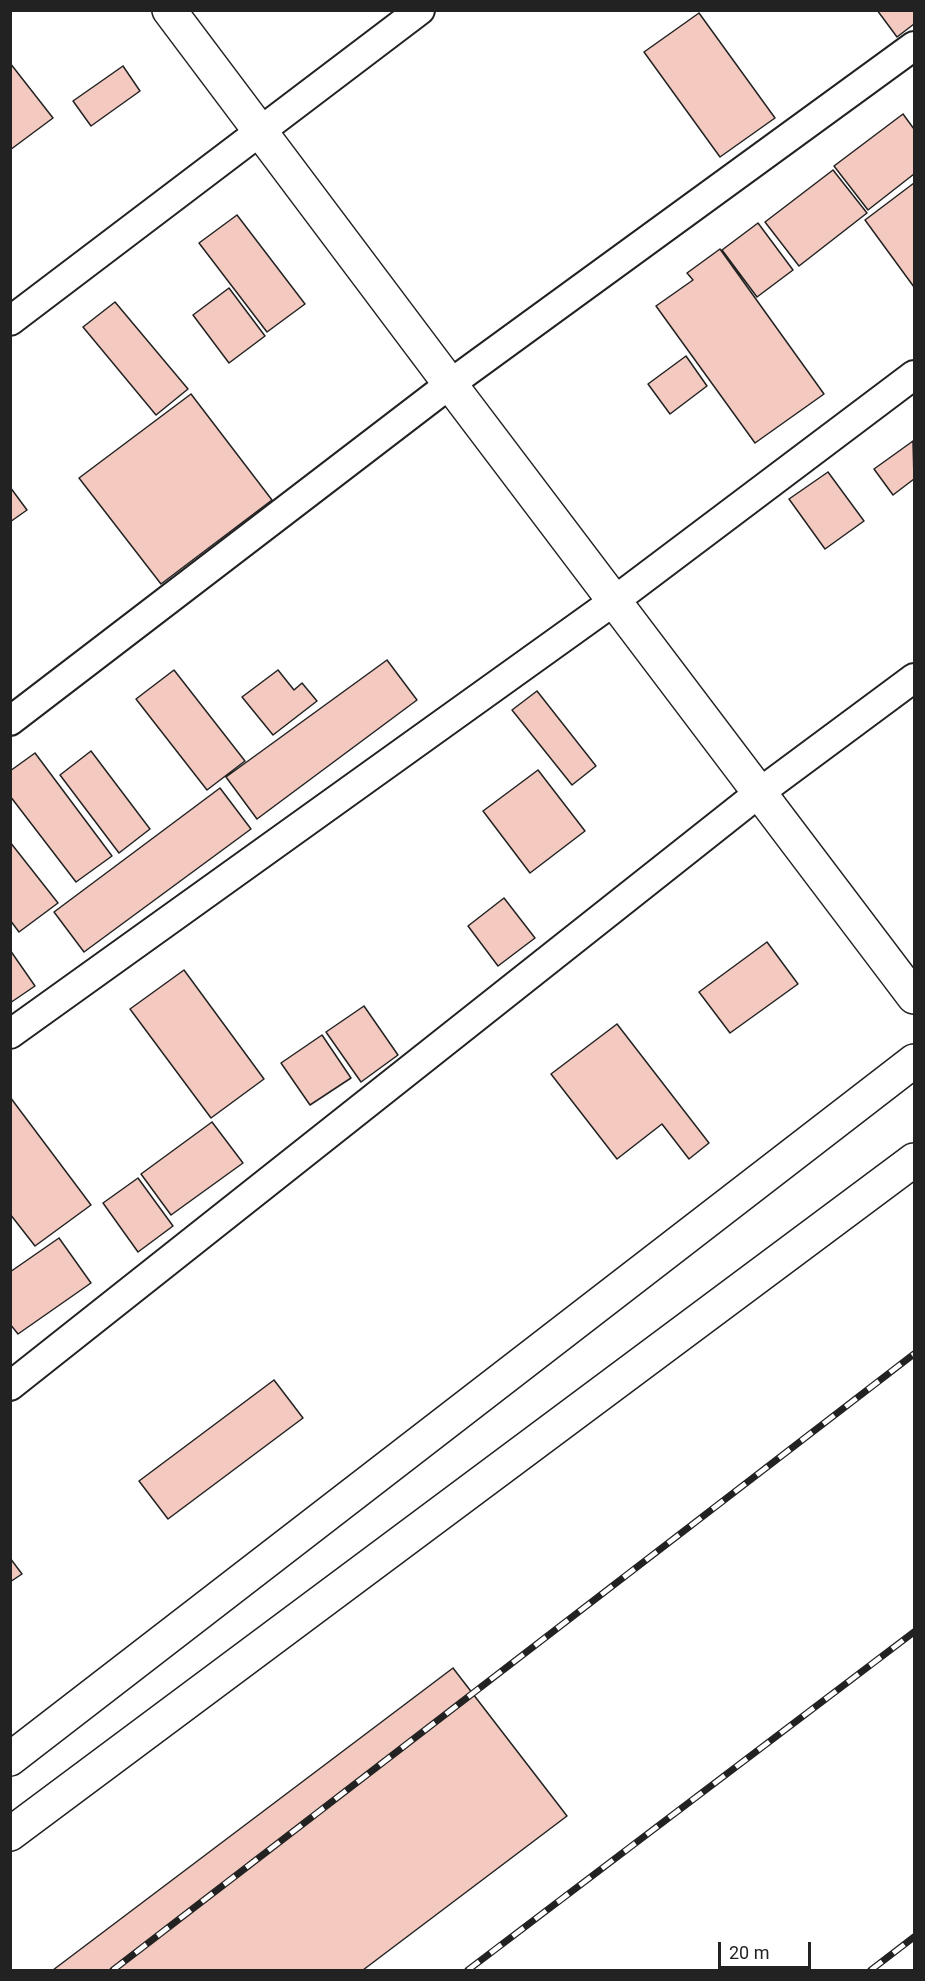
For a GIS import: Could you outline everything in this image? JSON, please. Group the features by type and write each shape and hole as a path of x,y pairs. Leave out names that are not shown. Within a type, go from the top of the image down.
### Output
{"street":[{"path":"169,10 915,997"},
{"path":"10,321 420,10"},
{"path":"10,721 450,384 915,46"},
{"path":"10,1034 614,601 915,375"},
{"path":"10,1386 759,793 915,678"},
{"path":"10,1759 915,1061"},
{"path":"10,1833 915,1160"}],"building":[{"path":"877,10 914,10 914,24 897,37"},
{"path":"699,13 775,118 720,157 644,52"},
{"path":"10,63 53,118 10,150"},
{"path":"123,66 140,91 91,126 73,101"},
{"path":"903,114 914,129 914,174 868,210 834,166"},
{"path":"833,170 867,213 799,266 765,222"},
{"path":"914,183 914,287 865,220"},
{"path":"237,215 305,304 267,332 199,243"},
{"path":"758,223 793,270 757,297 722,250"},
{"path":"720,249 824,394 755,443 656,306 693,280 687,273"},
{"path":"229,288 265,336 229,363 193,315"},
{"path":"115,302 188,389 156,415 83,327"},
{"path":"686,356 707,386 670,414 648,384"},
{"path":"191,394 272,500 161,584 79,478"},
{"path":"913,441 914,479 893,495 874,469"},
{"path":"828,472 864,521 825,549 789,499"},
{"path":"10,487 27,510 10,522"},
{"path":"387,660 417,700 257,819 226,777"},
{"path":"174,670 245,761 207,790 136,699"},
{"path":"278,670 294,690 302,683 317,701 273,735 242,697"},
{"path":"537,691 596,766 572,785 512,710"},
{"path":"91,751 150,829 119,853 60,775"},
{"path":"35,753 112,856 76,882 10,796 10,771"},
{"path":"538,770 585,831 530,873 483,811"},
{"path":"220,788 251,829 84,952 54,912"},
{"path":"10,842 58,903 19,932 10,920"},
{"path":"504,898 535,938 498,966 468,926"},
{"path":"767,942 798,984 730,1033 699,992"},
{"path":"10,950 35,986 10,1003"},
{"path":"184,970 264,1079 211,1118 130,1009"},
{"path":"364,1006 398,1055 361,1082 326,1032"},
{"path":"617,1024 709,1143 689,1159 662,1124 617,1159 551,1074"},
{"path":"322,1035 351,1078 310,1105 281,1063"},
{"path":"10,1097 91,1205 35,1246 10,1214"},
{"path":"212,1122 243,1163 171,1215 141,1174"},
{"path":"138,1178 173,1226 138,1252 103,1203"},
{"path":"59,1238 91,1283 18,1334 10,1324 10,1272"},
{"path":"274,1380 303,1418 168,1519 139,1481"},
{"path":"10,1558 22,1574 10,1582"},
{"path":"453,1668 567,1816 363,1970 53,1970"}],"railway":[{"path":"113,1970 914,1354"},
{"path":"468,1970 914,1632"},
{"path":"871,1970 914,1937"}]}
